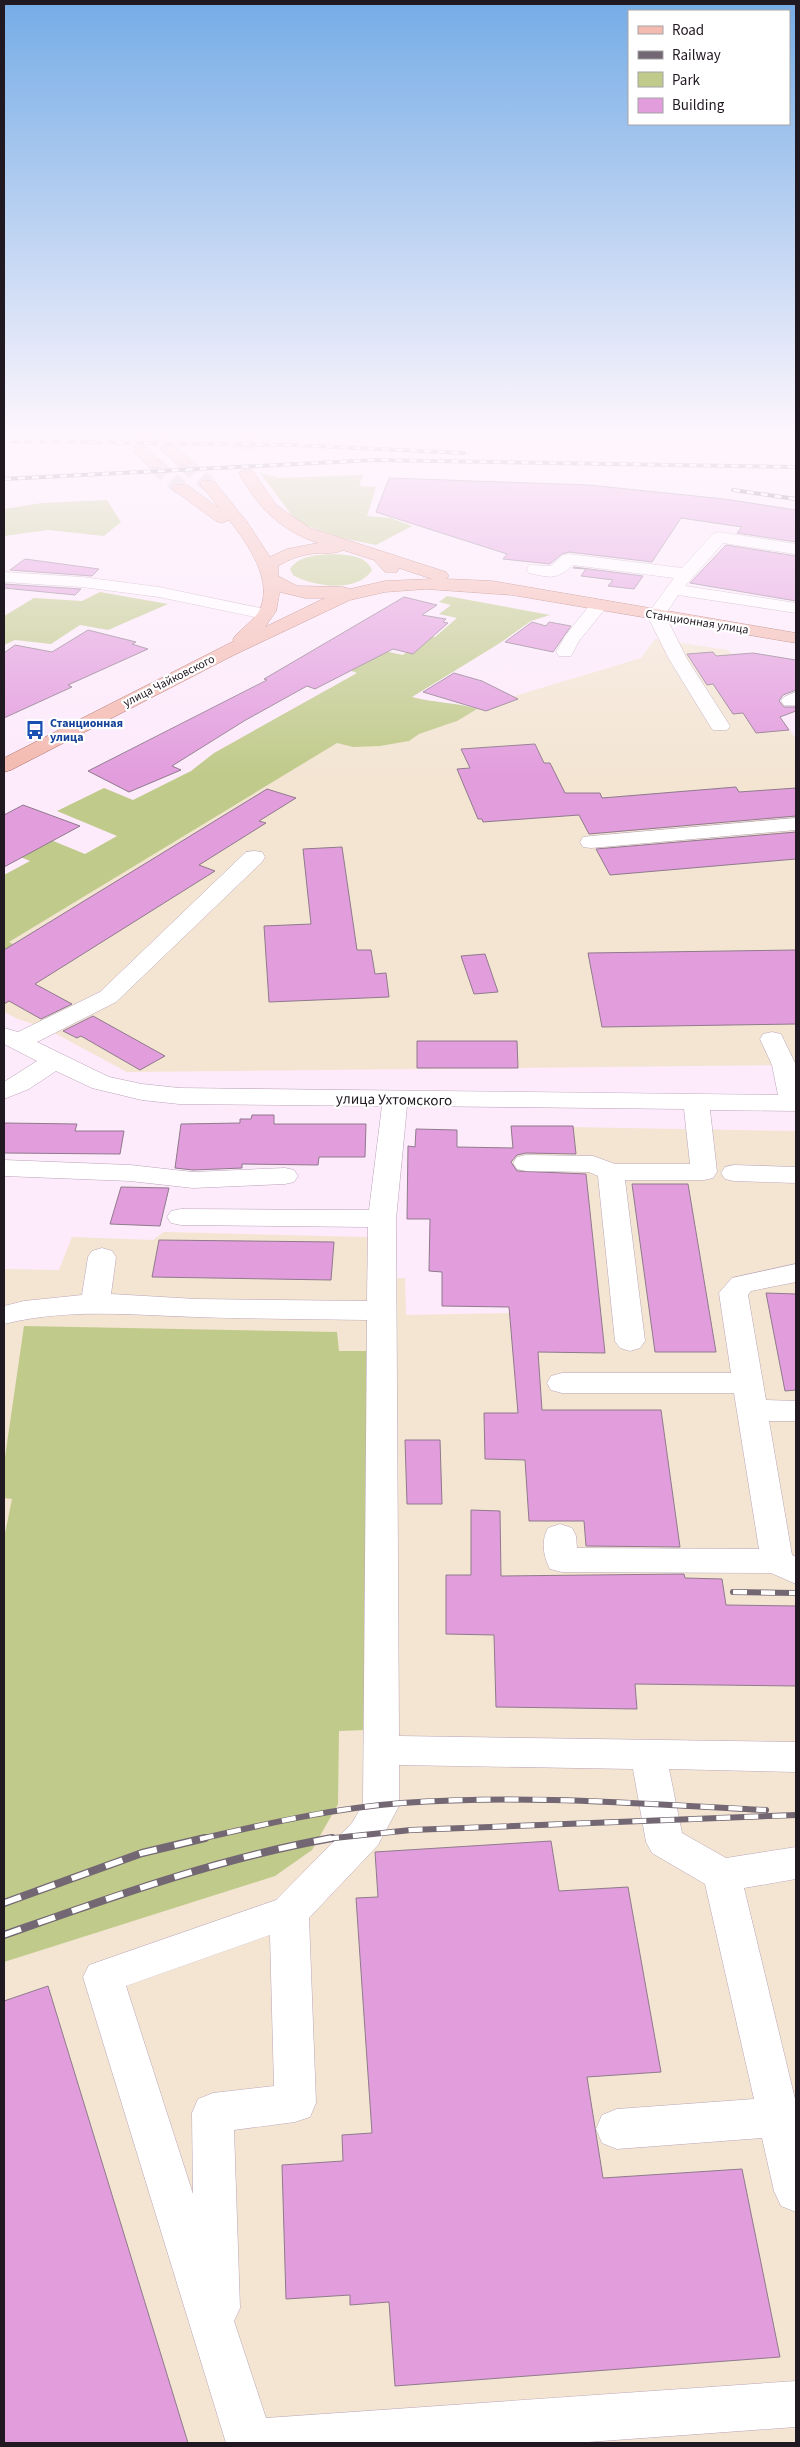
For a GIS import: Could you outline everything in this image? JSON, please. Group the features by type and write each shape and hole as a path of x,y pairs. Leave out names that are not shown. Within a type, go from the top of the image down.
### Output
{"main road":[{"path":"256,547 269,574 285,587 312,593 363,590 383,581 392,570 386,560 372,553 352,547"},
{"path":"269,574 270,564 278,558 304,550 332,548 372,553"},
{"name":"Станционная улица","path":"372,553 441,576 510,590 796,638"},
{"name":"улица Чайковского","path":"228,651 251,631 265,614 272,597 269,574"},
{"name":"Станционная улица","path":"363,590 426,584 510,590"},
{"name":"улица Чайковского","path":"4,766 228,651 344,596 363,590"}],"street":[{"path":"710,547 673,589 656,615 678,659 720,726"},
{"path":"535,569 555,572 569,559 686,574"},
{"path":"4,577 82,582 159,592 265,614"},
{"path":"673,589 796,608"},
{"path":"564,652 598,605"},
{"path":"591,842 796,824"},
{"path":"10,1038 108,997 254,857"},
{"name":"улица Ухтомского","path":"10,1038 101,1083 170,1095 395,1100 795,1103"},
{"path":"772,1039 784,1065 795,1103"},
{"path":"4,1091 20,1084 54,1061"},
{"path":"395,1100 382,1219 383,1750 381,1806 365,1834 289,1912 103,1978 250,2443 796,2404"},
{"path":"526,1163 593,1164 611,1172 704,1172 696,1103"},
{"path":"4,1168 130,1173 193,1180 285,1176"},
{"path":"611,1172 630,1341"},
{"path":"734,1173 796,1175"},
{"path":"181,1217 382,1219"},
{"path":"95,1303 102,1257"},
{"path":"560,1536 562,1560 787,1566 750,1396 733,1293 742,1284 796,1273"},
{"path":"4,1315 24,1310 95,1303 196,1308 383,1311"},
{"path":"562,1383 750,1396 796,1411"},
{"path":"383,1750 648,1756 796,1757"},
{"path":"648,1756 664,1842 722,1876 796,1863"},
{"path":"722,1876 796,2192"},
{"path":"218,2340 213,2113 295,2103 289,1912"},
{"path":"617,2129 779,2117"}],"shaded area":[{"path":"655,639 728,650 771,711 775,711 796,739 796,1065 127,1072 45,1028 4,1012 4,957 21,948 9,942 411,697 468,708 488,704 641,658"},
{"path":"511,1126 796,1131 796,2443 4,2443 4,1269 59,1270 72,1237 153,1240 164,1232 372,1237 373,1278 405,1278 406,1315 509,1313 515,1266"}],"green space":[{"path":"333,554 361,559 372,570 357,582 335,586 312,583 293,575 290,569 304,558"},
{"path":"100,592 168,604 108,630 80,625 51,644 15,640 4,645 4,616 34,598 82,601"},
{"path":"447,596 550,615 531,621 500,643 412,697 477,709 457,721 419,734 409,741 380,746 353,747 337,743 9,942 21,948 4,957 4,875 30,861 9,852 41,836 85,854 117,836 57,811 104,788 133,800 191,771 214,753 357,673 349,670 384,651 403,655 427,636 435,637 457,618 439,614 451,605 439,602"},
{"path":"24,1326 337,1332 339,1351 368,1351 366,1730 339,1731 338,1804 312,1850 275,1876 4,1962 4,1538 12,1499 4,1498 4,1464"}],"building":[{"path":"486,547 662,547 652,562 569,552 562,554 550,564 503,559 507,554"},
{"path":"724,547 740,547 796,556 796,601 690,583"},
{"path":"25,559 99,569 92,576 10,570"},
{"path":"574,567 643,576 634,589 608,586 613,580 581,576 586,569"},
{"path":"4,584 81,589 75,595 4,588"},
{"path":"404,597 437,605 422,615 446,619 443,622 448,623 413,654 393,649 315,689 307,686 244,721 172,766 181,770 129,792 88,771 267,680 264,679"},
{"path":"532,622 546,626 549,622 571,626 553,652 505,642"},
{"path":"88,630 136,642 132,644 148,649 68,685 72,687 4,718 4,653 15,645 52,652"},
{"path":"713,652 716,656 753,653 796,660 796,690 783,695 779,701 784,707 796,707 796,711 780,717 789,730 756,733 743,713 733,714 713,684 707,685 687,654"},
{"path":"454,673 482,681 518,699 486,711 423,692"},
{"path":"535,744 544,763 550,763 565,793 600,793 602,798 736,787 739,792 796,788 796,816 589,834 579,815 483,822 482,819 478,819 457,769 470,768 461,749"},
{"path":"267,789 296,798 259,821 266,823 199,865 215,871 35,984 72,1004 41,1019 9,1001 4,1004 4,950"},
{"path":"23,805 80,826 4,867 4,815"},
{"path":"796,832 796,859 610,875 596,849"},
{"path":"342,847 357,950 371,950 375,974 386,973 389,997 269,1002 264,926 311,924 303,849"},
{"path":"796,950 796,1024 602,1027 588,953"},
{"path":"485,954 498,992 474,994 461,956"},
{"path":"93,1016 165,1056 140,1070 81,1036 77,1038 63,1031"},
{"path":"417,1041 517,1041 518,1068 417,1068"},
{"path":"252,1115 274,1115 274,1124 366,1124 365,1157 319,1157 318,1165 242,1164 242,1168 193,1170 175,1168 181,1124 240,1123 240,1119 251,1119"},
{"path":"4,1123 77,1124 75,1131 124,1131 120,1154 4,1153"},
{"path":"511,1126 573,1126 576,1154 526,1153 517,1155 511,1162 517,1171 586,1174 605,1353 538,1352 542,1410 661,1410 680,1547 586,1546 584,1521 529,1521 525,1460 485,1459 484,1413 518,1413 509,1307 442,1306 442,1272 429,1271 430,1219 407,1219 408,1146 415,1147 416,1129 457,1130 457,1147 513,1148"},
{"path":"632,1184 688,1184 716,1352 655,1352"},
{"path":"121,1187 169,1188 160,1226 110,1224"},
{"path":"159,1240 334,1242 331,1280 152,1277"},
{"path":"766,1293 796,1294 796,1390 785,1391"},
{"path":"405,1440 440,1440 442,1504 407,1504"},
{"path":"471,1510 500,1511 501,1576 684,1574 685,1578 722,1579 726,1605 796,1606 796,1686 635,1684 637,1709 496,1707 494,1635 446,1634 446,1575 471,1575"},
{"path":"551,1841 559,1891 628,1887 661,2072 587,2077 603,2178 742,2169 780,2357 395,2386 389,2302 350,2305 350,2295 286,2299 282,2165 343,2161 342,2135 372,2133 356,1898 378,1897 375,1852"},
{"path":"48,1986 188,2443 4,2443 4,2001"}],"railway":[{"path":"733,1592 796,1593"},
{"path":"200,1839 325,1813 376,1805 447,1800 584,1801 766,1810"},
{"path":"329,1839 411,1830 796,1815"},
{"path":"4,1903 142,1853 205,1838"},
{"path":"4,1935 207,1867 290,1846 329,1839"}],"place":[{"name":"Станционная улица","path":"35,730"}]}
